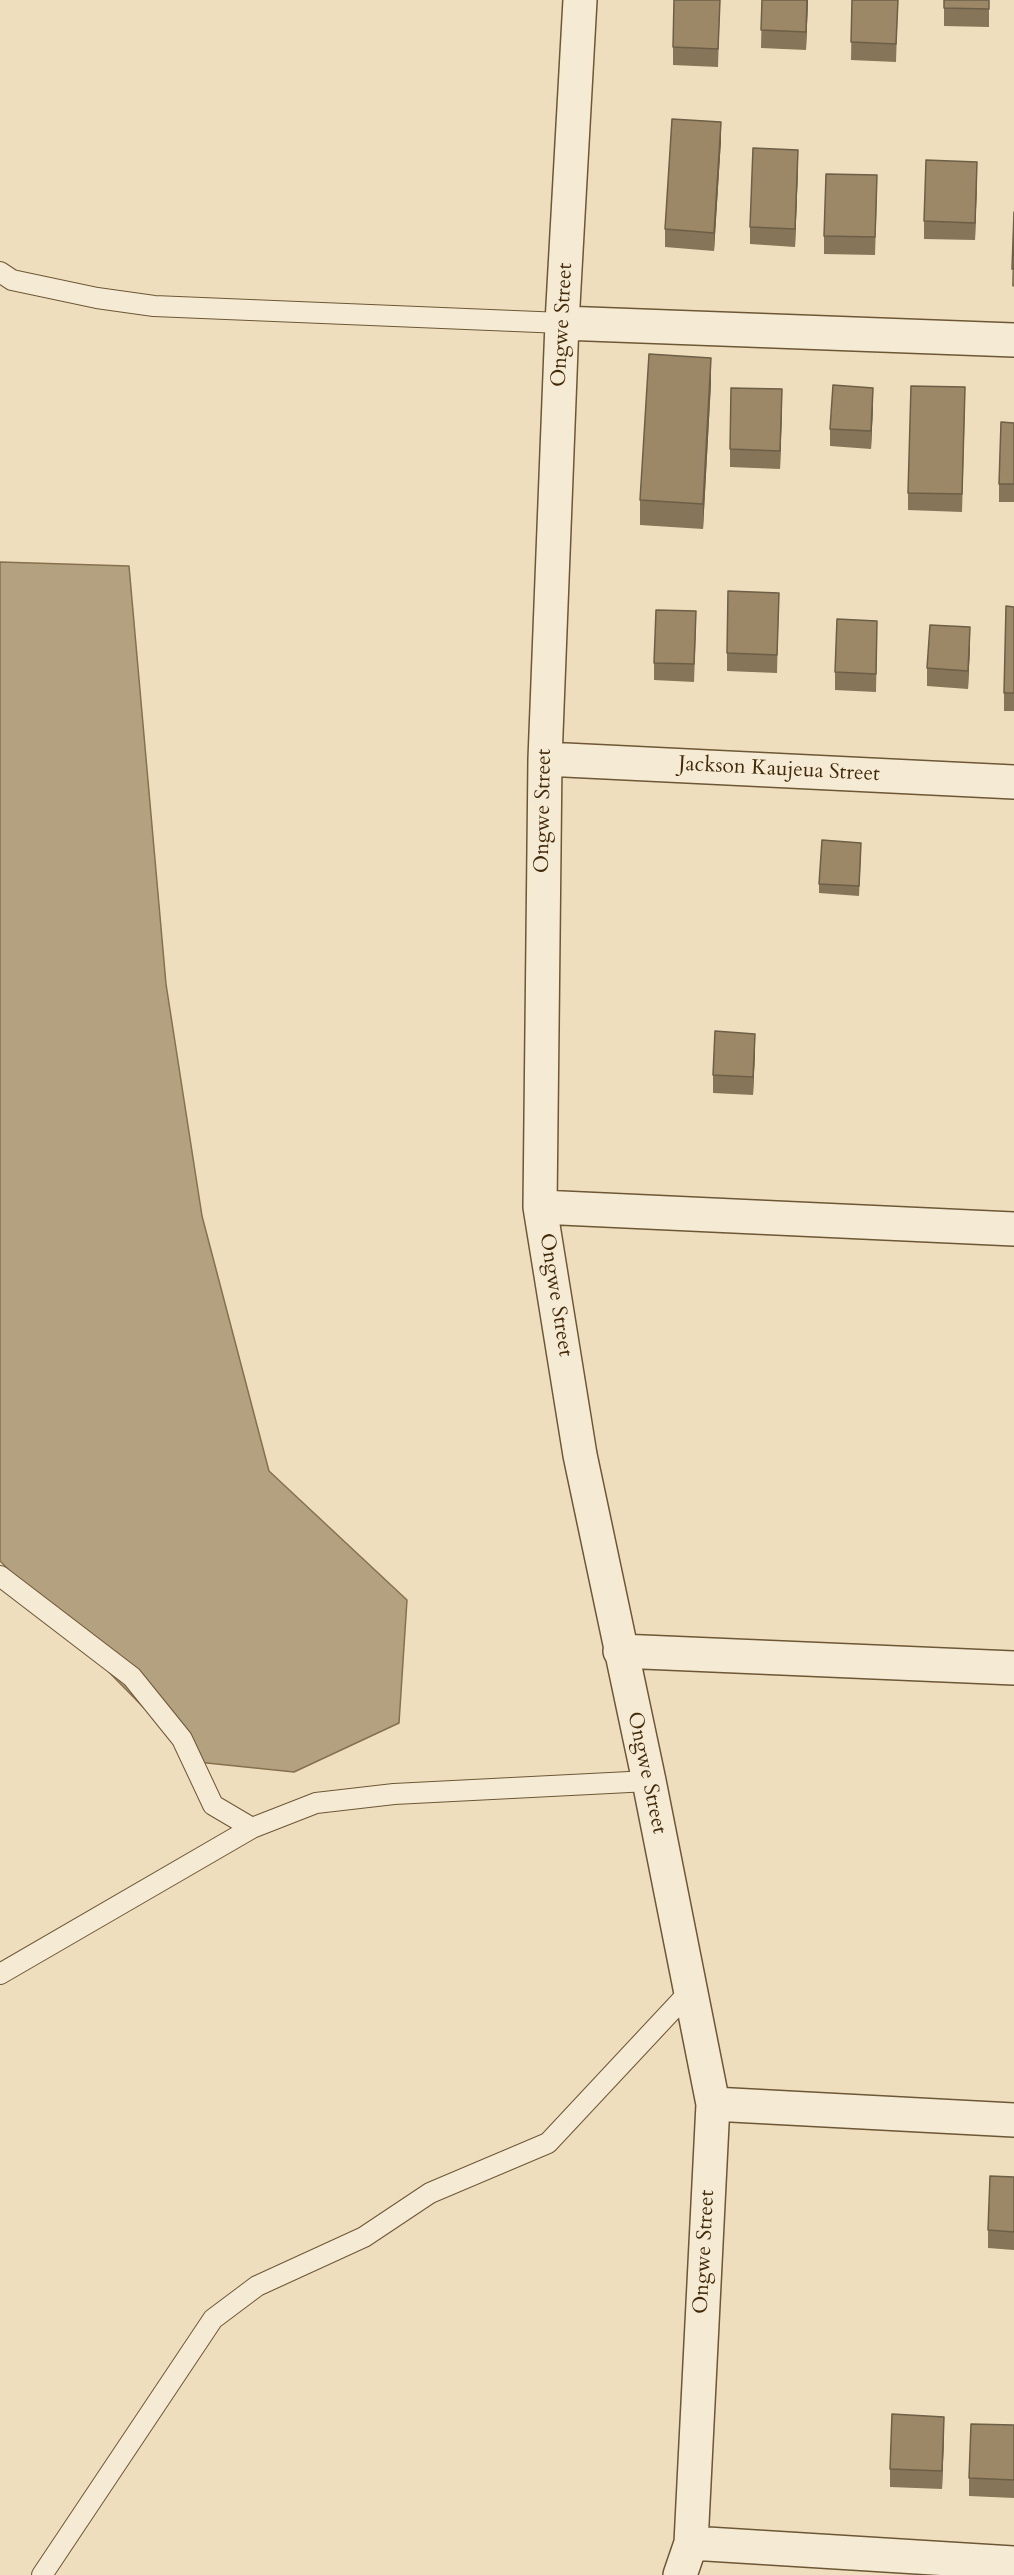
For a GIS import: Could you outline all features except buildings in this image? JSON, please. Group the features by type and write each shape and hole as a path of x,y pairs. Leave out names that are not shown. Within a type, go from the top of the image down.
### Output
{"street":[{"name":"Ongwe Street","path":"580,0 562,323 544,759 540,1207 580,1455 649,1781 713,2104 691,2543 680,2575"},
{"path":"562,323 1014,340"},
{"name":"Jackson Kaujeua Street","path":"544,759 1014,782"},
{"path":"540,1207 1014,1229"},
{"path":"620,1651 1014,1668"},
{"path":"713,2104 1014,2120"},
{"path":"691,2543 1014,2563"}],"lane":[{"path":"0,273 12,280 97,298 154,306 562,323"},
{"path":"0,1576 132,1677 182,1739 213,1805 252,1828"},
{"path":"0,1974 252,1828 316,1803 394,1794 649,1781"},
{"path":"42,2575 213,2319 257,2286 364,2237 430,2193 548,2143 691,1990"}],"shaded area":[{"path":"0,562 129,566 166,984 202,1216 269,1471 407,1600 399,1723 294,1772 197,1762 0,1561"}]}
